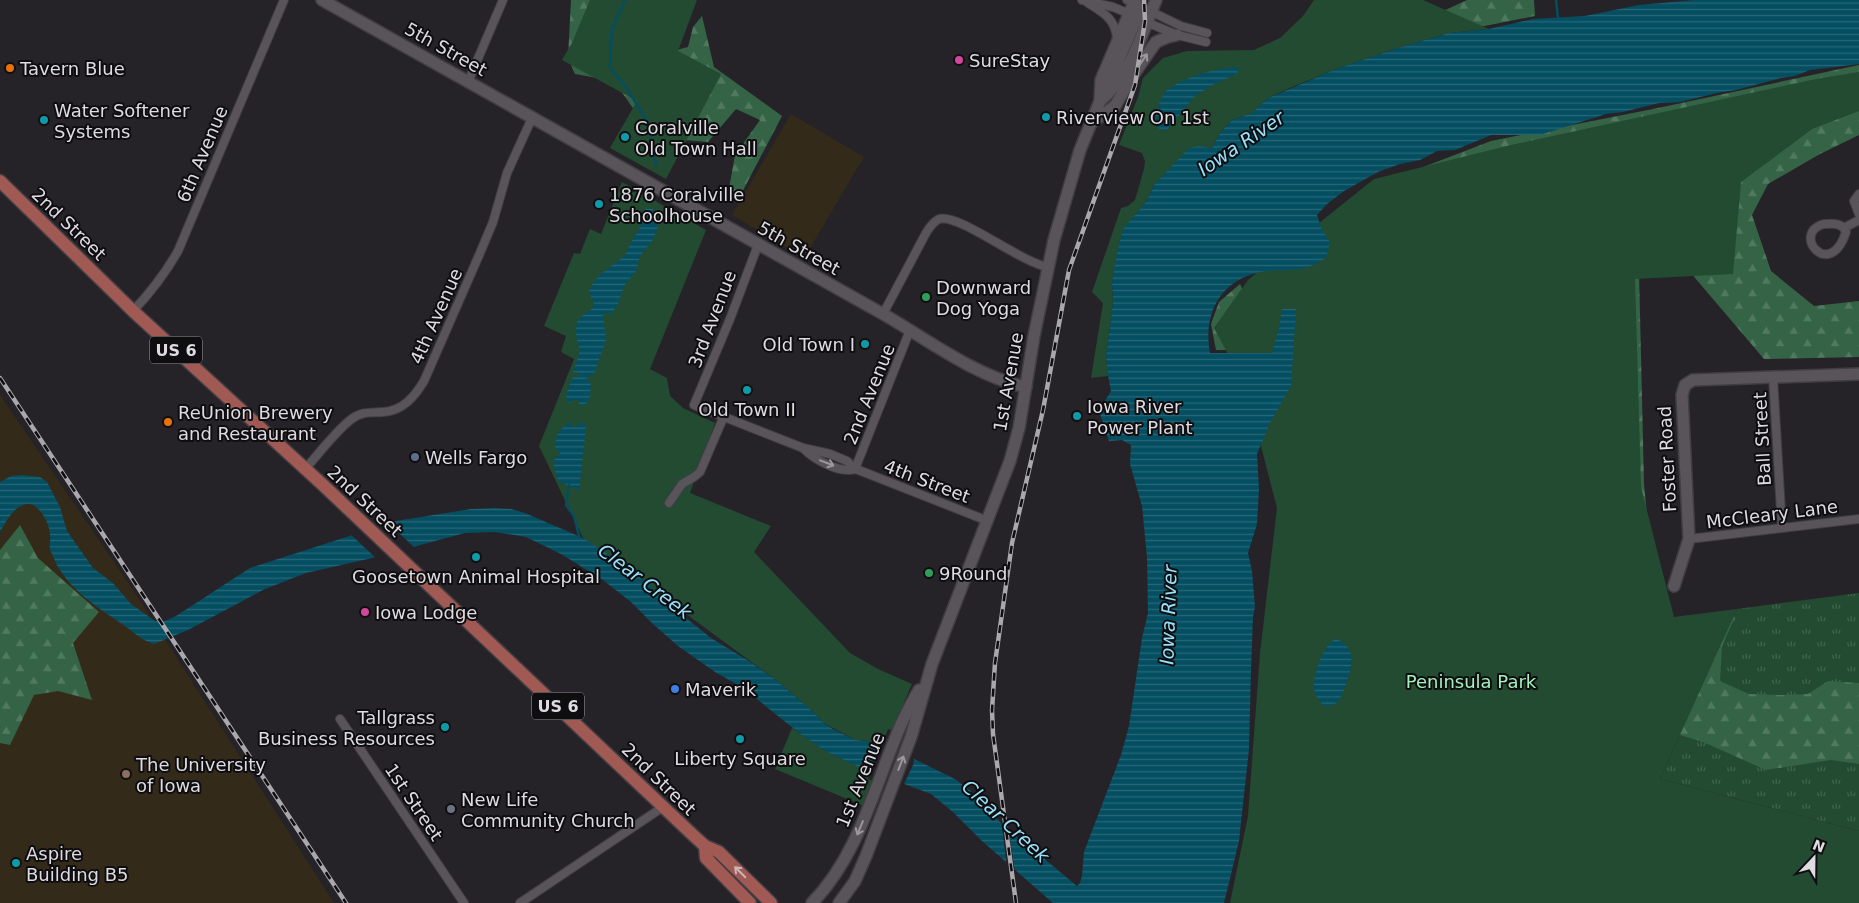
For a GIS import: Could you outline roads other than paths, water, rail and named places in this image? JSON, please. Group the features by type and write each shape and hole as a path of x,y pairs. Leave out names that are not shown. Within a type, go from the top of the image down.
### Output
{"main road":[{"name":"2nd Street","path":"0,181 134,312 410,567 705,846 720,852 771,903"},
{"name":"2nd Street","path":"705,846 706,858 750,903"}],"street":[{"name":"6th Avenue","path":"134,312 167,272 178,251 284,0"},
{"name":"5th Street","path":"322,0 883,314 990,376 1010,384 1026,387"},
{"path":"468,82 503,0"},
{"name":"1st Avenue","path":"1104,98 1101,80 1118,41 1139,8 1156,0"},
{"path":"1084,1 1113,7 1139,8 1181,26 1207,33"},
{"path":"1084,1 1112,21 1118,41"},
{"path":"1139,8 1177,35 1206,42"},
{"name":"1st Avenue","path":"812,903 834,879 851,850 898,732 932,664 988,521 1015,446 1048,267 1080,150 1104,98 1113,90 1129,63 1139,8"},
{"path":"1091,123 1115,106 1131,78 1156,42 1177,35"},
{"name":"4th Avenue","path":"305,469 352,418 365,413 394,410 408,402 417,392 480,253 493,222 506,173 532,118"},
{"path":"1859,194 1854,201 1859,214"},
{"path":"883,314 931,225 939,220 953,220 1028,260 1048,267"},
{"path":"1844,228 1859,220"},
{"path":"1836,224 1844,228 1845,234 1840,246 1832,253 1828,255 1820,254 1812,245 1811,234 1820,225 1836,224"},
{"name":"3rd Avenue","path":"694,405 758,245"},
{"name":"2nd Avenue","path":"855,469 910,330"},
{"name":"Foster Road","path":"1674,586 1689,539 1682,394 1685,385 1693,380 1859,374"},
{"name":"Ball Street","path":"1773,377 1782,528"},
{"name":"4th Street","path":"694,405 802,448 830,454 847,461 855,469 988,521"},
{"path":"669,503 682,484 700,472 724,416"},
{"name":"McCleary Lane","path":"1689,539 1859,519"},
{"name":"1st Avenue","path":"839,903 861,870 911,737 932,664"},
{"name":"1st Street","path":"340,719 464,903"},
{"path":"520,903 663,807"}],"water":[{"name":"Iowa River","path":"1695,0 1859,0 1859,64 1810,70 1795,76 1736,90 1680,102 1659,103 1606,114 1540,135 1491,135 1455,150 1437,151 1420,160 1400,164 1378,172 1344,191 1327,204 1317,215 1322,230 1330,242 1326,258 1305,268 1265,271 1246,277 1234,283 1217,302 1209,326 1210,353 1272,353 1282,309 1296,309 1291,386 1270,423 1257,454 1259,489 1257,524 1248,553 1252,571 1255,607 1253,616 1249,749 1239,841 1224,903 1053,903 931,794 859,767 827,752 803,736 743,688 715,672 678,646 631,602 603,580 561,554 526,537 495,532 465,533 368,559 306,573 265,589 188,630 154,644 140,638 93,604 67,580 50,551 49,527 45,518 36,507 28,504 22,505 13,512 0,532 0,482 11,476 40,477 47,482 60,507 67,531 93,568 113,583 131,604 155,621 165,621 176,616 250,568 396,521 471,509 511,509 525,513 583,538 631,569 711,638 776,680 833,729 855,740 866,741 908,756 955,779 976,795 1000,822 1077,886 1082,876 1084,852 1121,755 1129,726 1142,638 1148,613 1147,557 1142,506 1130,464 1131,445 1122,440 1109,441 1099,411 1111,391 1106,357 1113,302 1112,282 1123,229 1146,202 1154,185 1189,148 1200,146 1212,148 1220,133 1232,120 1252,113 1268,98 1336,69 1449,33 1489,29 1533,19 1585,16 1639,5"},
{"path":"1235,67 1239,68 1237,74 1212,85 1195,96 1167,130 1160,130 1156,121 1156,114 1166,91 1181,82 1199,75"},
{"path":"646,208 653,209 658,228 652,241 640,256 636,271 624,286 618,304 610,315 606,312 603,315 606,340 594,374 587,377 587,381 591,383 590,398 586,404 579,406 579,400 572,400 572,403 567,402 569,386 573,377 578,377 579,373 573,372 580,351 575,332 578,320 591,310 594,304 589,291 596,279 625,255 643,221"},
{"path":"571,422 571,427 577,427 577,423 583,423 586,427 579,490 558,481 554,466 555,456 559,456 560,453 555,447 557,435 561,429"},
{"path":"1336,639 1348,648 1351,654 1351,667 1340,699 1335,704 1324,706 1315,691 1315,677 1323,653"}],"waterway":[{"path":"625,0 612,29 610,68 624,84 647,121 656,164"},
{"path":"1556,0 1558,18"},
{"path":"569,485 566,505 574,516 579,536"}],"railway":[{"path":"1016,903 993,734 992,710 995,663 1012,543 1043,410 1069,270 1135,85 1145,21 1144,0"},
{"path":"0,378 346,903"}],"place":[{"name":"SureStay","path":"959,60"},
{"name":"Tavern Blue","path":"10,68"},
{"name":"Riverview On 1st","path":"1046,117"},
{"name":"Water Softener Systems","path":"44,120"},
{"name":"Coralville Old Town Hall","path":"625,137"},
{"name":"1876 Coralville Schoolhouse","path":"599,204"},
{"name":"Downward Dog Yoga","path":"926,297"},
{"name":"Old Town I","path":"865,344"},
{"name":"Old Town II","path":"747,390"},
{"name":"Iowa River Power Plant","path":"1077,416"},
{"name":"ReUnion Brewery and Restaurant","path":"168,422"},
{"name":"Wells Fargo","path":"415,457"},
{"name":"Goosetown Animal Hospital","path":"476,557"},
{"name":"9Round","path":"929,573"},
{"name":"Iowa Lodge","path":"365,612"},
{"name":"Maverik","path":"675,689"},
{"name":"Tallgrass Business Resources","path":"445,727"},
{"name":"Liberty Square","path":"740,739"},
{"name":"The University of Iowa","path":"126,774"},
{"name":"New Life Community Church","path":"451,809"},
{"name":"Aspire Building B5","path":"16,863"}],"water label":[{"name":"Clear Creek","path":"645,581"},
{"name":"Clear Creek","path":"1006,821"}],"park label":[{"name":"Peninsula Park","path":"1471,681"}]}
